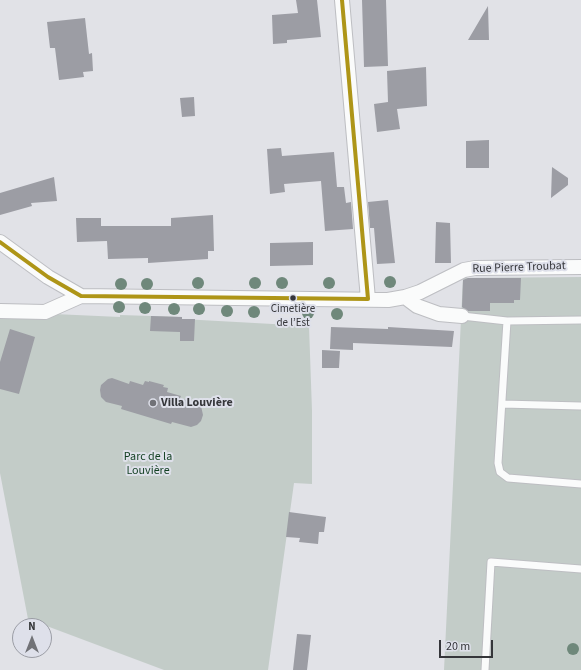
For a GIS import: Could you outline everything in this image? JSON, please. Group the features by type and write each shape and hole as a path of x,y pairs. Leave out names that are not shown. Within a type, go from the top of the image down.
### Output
{"street":[{"path":"342,0 368,299"},
{"path":"0,242 48,277 81,296"},
{"name":"Rue Pierre Troubat","path":"81,296 388,300 405,297 420,292 464,270 475,268 581,267"},
{"path":"0,311 45,312 81,296"},
{"path":"405,297 417,306 438,314 462,316"}],"lane":[{"path":"462,316 507,321 581,320"},
{"path":"507,321 498,462 500,472 508,478 581,484"},
{"path":"502,404 581,406"},
{"path":"485,670 491,562 581,569"}],"green space":[{"path":"581,277 581,670 444,670 463,278"},
{"name":"Parc de la Louvière","path":"54,314 120,317 120,315 182,317 182,319 309,326 312,411 312,484 294,483 268,670 164,670 52,628 52,618 28,618 0,473 0,315"}],"building":[{"path":"296,0 317,0 321,37 287,40 287,43 273,44 272,15 298,13"},
{"path":"362,0 386,0 388,66 364,67"},
{"path":"488,6 489,40 468,40"},
{"path":"85,18 89,54 92,53 93,71 83,72 84,77 59,80 55,48 50,48 47,22"},
{"path":"426,67 427,106 397,109 400,129 377,132 374,104 388,102 387,71"},
{"path":"194,97 195,116 182,117 180,98"},
{"path":"489,140 489,168 466,168 466,141"},
{"path":"281,148 282,156 334,152 337,187 344,187 346,203 351,202 353,229 325,231 321,181 284,184 285,192 270,194 267,149"},
{"path":"552,167 568,178 568,185 551,198"},
{"path":"54,177 57,201 31,203 32,206 0,215 0,193"},
{"path":"388,200 395,263 377,264 374,228 370,228 368,202"},
{"path":"213,215 214,251 208,251 208,259 148,263 148,258 108,259 107,241 77,242 76,218 101,218 101,226 171,226 171,218"},
{"path":"436,222 450,223 451,263 435,263"},
{"path":"313,242 313,265 270,266 270,243"},
{"path":"468,278 521,278 520,300 514,300 514,303 490,303 490,311 468,311 462,307 463,280"},
{"path":"151,316 195,319 194,341 180,341 180,332 150,331"},
{"path":"331,327 388,329 388,327 454,331 452,347 353,343 353,350 330,349"},
{"path":"10,329 35,337 19,394 0,389 0,362"},
{"path":"322,350 340,351 339,368 322,368"},
{"name":"Villa Louvière","path":"112,378 129,384 130,381 143,385 145,381 149,381 164,385 163,387 168,388 167,392 199,404 203,415 201,421 197,425 191,427 172,422 171,424 121,409 122,406 106,402 101,397 101,385 108,379"},
{"path":"289,512 326,517 324,532 319,532 318,544 299,542 300,538 286,537"},
{"path":"297,634 311,635 307,670 293,670"}],"transit line":[{"path":"0,242 48,277 81,296 368,299 342,0"}],"place":[{"name":"Cimetière de l’Est","path":"293,298"},
{"name":"Villa Louvière","path":"153,403"}]}
